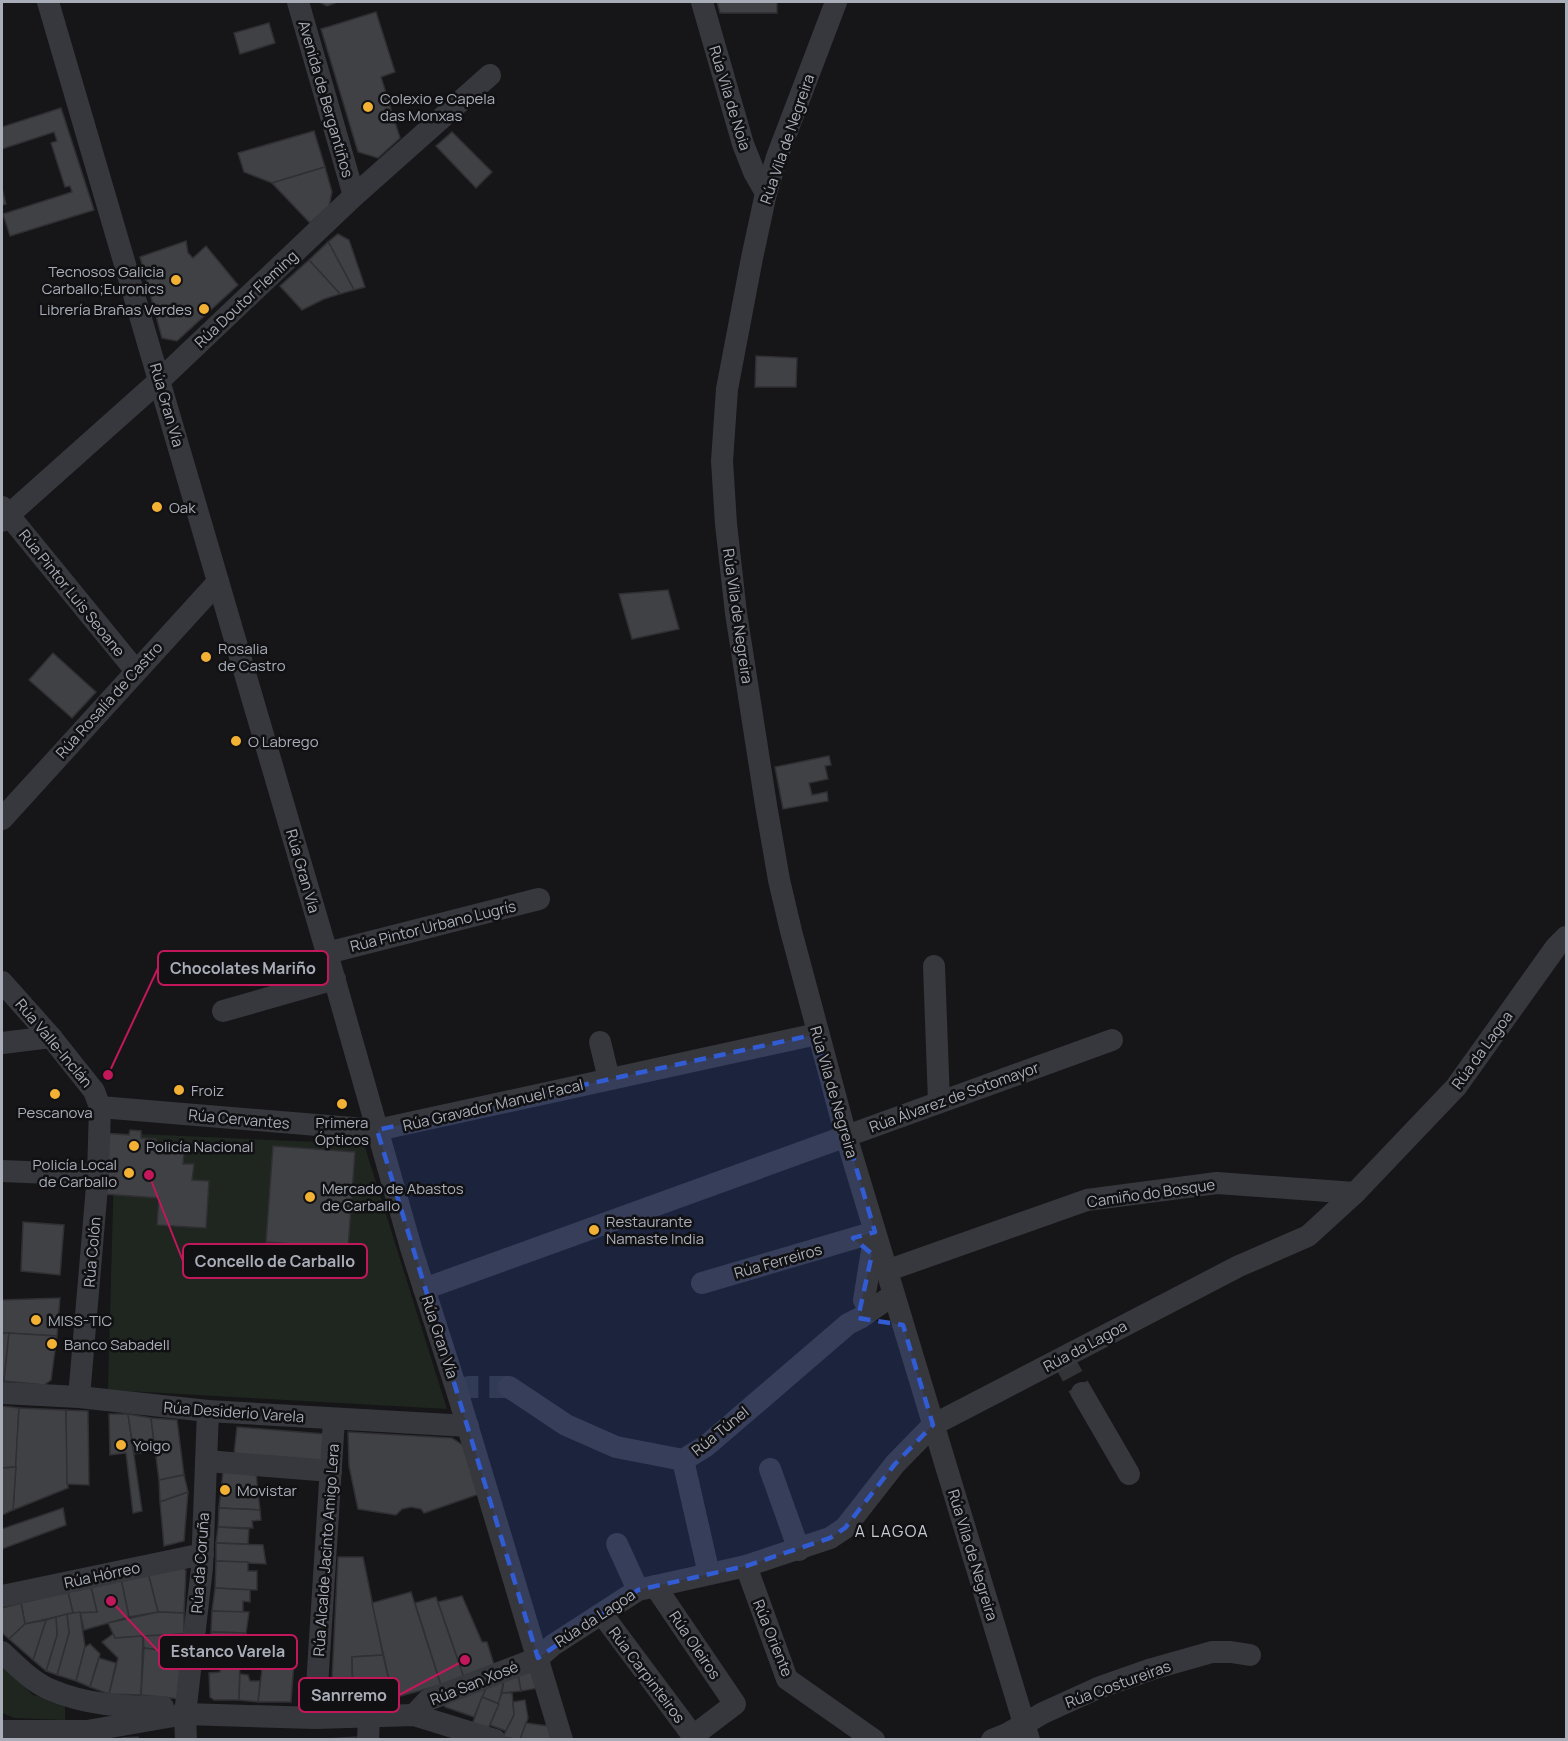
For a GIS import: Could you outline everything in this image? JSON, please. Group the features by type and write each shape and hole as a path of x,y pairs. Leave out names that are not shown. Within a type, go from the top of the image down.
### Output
{"street":[{"name":"Rúa Gran Vía","path":"48,2 335,979 411,1248 468,1426 562,1740"},
{"name":"Avenida de Bergantiños","path":"298,2 354,196"},
{"name":"Rúa Vila de Noia","path":"702,2 743,144 754,172 766,193"},
{"name":"Rúa Vila de Negreira","path":"836,2 766,193 736,334 727,389 722,461 723,494 736,613 779,880 817,1034 886,1276 1027,1732"},
{"name":"Rúa Doutor Fleming","path":"4,515 160,380 354,196 490,75"},
{"name":"Rúa Pintor Luis Seoane","path":"4,515 136,671"},
{"name":"Rúa Rosalía de Castro","path":"2,819 218,582"},
{"name":"Rúa Pintor Urbano Lugrís","path":"327,953 539,899"},
{"name":"Rúa da Lagoa","path":"538,1658 553,1645 646,1588 746,1566 830,1538 846,1528 895,1464 933,1425 1239,1266 1308,1236 1355,1193 1456,1087 1556,947 1566,937"},
{"path":"934,966 939,1102"},
{"path":"223,1011 335,979"},
{"name":"Rúa Valle-Inclán","path":"2,982 51,1037 94,1091 100,1107"},
{"name":"Rúa Gravador Manuel Facal","path":"377,1130 817,1034"},
{"path":"2,1043 51,1037"},
{"name":"Rúa Álvarez de Sotomayor","path":"424,1289 1112,1040"},
{"path":"600,1042 609,1079"},
{"name":"Rúa Cervantes","path":"100,1107 377,1130"},
{"name":"Rúa Colón","path":"79,1397 98,1175 100,1107"},
{"path":"2,1171 98,1175"},
{"name":"Camiño do Bosque","path":"886,1276 1087,1200 1217,1183 1355,1193"},
{"name":"Rúa Ferreiros","path":"702,1283 875,1232"},
{"path":"853,1238 886,1276"},
{"name":"Rúa Vila de Negreira","path":"857,1314 886,1276"},
{"name":"Rúa Túnel","path":"509,1387 566,1425 616,1446 683,1460 706,1446 857,1314 886,1276"},
{"path":"857,1314 891,1320 903,1325"},
{"name":"Rúa Desiderio Varela","path":"2,1393 79,1397 208,1411 468,1426"},
{"path":"1082,1393 1129,1474"},
{"name":"Rúa da Coruña","path":"186,1740 184,1714 203,1554 208,1411"},
{"name":"Rúa Alcalde Jacinto Amigo Lera","path":"315,1718 334,1419"},
{"path":"683,1460 709,1574"},
{"path":"206,1461 331,1471"},
{"path":"770,1469 799,1550"},
{"name":"Rúa Oleiros","path":"617,1544 646,1588 735,1704 693,1736"},
{"name":"Rúa Hórreo","path":"2,1596 203,1554"},
{"name":"Rúa Oriente","path":"746,1566 787,1679 874,1740"},
{"name":"Rúa Carpinteiros","path":"602,1614 693,1736"},
{"name":"Rúa Costureiras","path":"992,1740 1027,1732 1043,1713 1098,1688 1152,1669 1212,1652 1250,1655"},
{"path":"3,1655 50,1689 93,1702 126,1707 166,1707 184,1714"},
{"name":"Rúa San Xosé","path":"414,1715 428,1700 538,1658"},
{"path":"87,1731 93,1702"},
{"path":"2,1731 87,1731 184,1714 315,1718 414,1715 490,1737"},
{"path":"368,1740 369,1716"}],"highlighted area":[{"path":"817,1034 875,1232 853,1238 872,1254 858,1318 903,1325 933,1425 895,1464 845,1528 830,1538 746,1566 638,1590 538,1658 377,1130"}],"shaded area":[{"path":"115,1133 364,1144 447,1409 108,1390"},
{"path":"2,1665 33,1695 65,1703 65,1720 14,1718 2,1713"}],"building":[{"path":"319,2 338,2 327,6"},
{"path":"717,2 777,2 777,13 720,13"},
{"name":"Colexio e Capela das Monxas","path":"376,12 395,72 381,77 400,138 378,158 358,152 321,29"},
{"path":"269,23 275,43 240,54 234,33"},
{"path":"61,108 94,210 10,236 3,214 72,192 70,186 65,187 51,143 57,141 54,132 2,149 2,127"},
{"path":"314,131 325,167 272,183 244,172 238,153"},
{"path":"452,132 492,172 476,188 436,146"},
{"path":"325,167 332,192 329,206 310,223 272,183"},
{"path":"2,189 6,204 2,205"},
{"path":"338,234 349,240 365,287 354,290 328,242"},
{"path":"186,241 188,253 193,258 206,246 238,285 177,341 162,338 140,257"},
{"path":"328,242 354,290 340,294 309,260"},
{"path":"309,260 340,294 302,310 280,286"},
{"path":"756,356 797,358 796,387 755,387"},
{"path":"668,590 679,629 632,639 619,594"},
{"path":"53,653 96,692 72,718 29,680"},
{"path":"829,756 831,765 825,766 828,779 809,783 812,795 827,792 828,801 783,809 775,767"},
{"path":"130,1130 141,1131 141,1138 156,1139 155,1150 184,1152 183,1164 194,1164 192,1180 209,1181 206,1228 157,1225 159,1198 103,1194 103,1133 129,1135"},
{"name":"Mercado de Abastos de Carballo","path":"273,1146 355,1152 348,1248 266,1242"},
{"path":"23,1222 64,1225 60,1275 21,1271"},
{"path":"60,1298 57,1336 2,1333 2,1300"},
{"path":"2,1333 9,1333 4,1381 2,1380"},
{"path":"9,1333 57,1336 51,1380 44,1385 4,1381"},
{"path":"2,1406 19,1408 16,1467 2,1468"},
{"path":"19,1408 66,1410 68,1488 13,1510"},
{"path":"66,1410 88,1411 89,1485 67,1484"},
{"path":"109,1414 128,1414 142,1511 133,1513 126,1453 110,1455"},
{"path":"128,1414 151,1418 155,1450 134,1454"},
{"path":"151,1418 177,1420 184,1475 159,1480"},
{"path":"237,1427 324,1434 322,1461 234,1454"},
{"path":"348,1432 452,1438 464,1446 479,1494 424,1513 421,1509 411,1507 402,1509 396,1515 358,1509 349,1466"},
{"path":"16,1467 13,1510 2,1515 2,1468"},
{"path":"223,1472 256,1473 260,1510 219,1508"},
{"path":"184,1475 188,1492 160,1502 159,1480"},
{"path":"188,1492 184,1541 164,1546 160,1502"},
{"path":"63,1508 66,1525 2,1549 2,1529"},
{"path":"219,1508 260,1510 261,1520 252,1521 253,1528 218,1527"},
{"path":"218,1527 249,1529 248,1544 216,1543"},
{"path":"216,1543 263,1545 266,1564 216,1561"},
{"path":"338,1557 363,1557 383,1655 352,1657 353,1700 331,1700"},
{"path":"216,1561 248,1562 248,1571 257,1571 257,1590 215,1588"},
{"path":"183,1566 186,1571 184,1613 158,1612 148,1573"},
{"path":"148,1573 158,1612 129,1617 121,1579"},
{"path":"121,1579 129,1617 84,1630 80,1612 97,1612 91,1587"},
{"path":"91,1587 97,1612 73,1613 68,1592"},
{"path":"215,1588 250,1590 250,1602 243,1601 243,1613 212,1611"},
{"path":"68,1592 73,1613 25,1624 21,1603"},
{"path":"411,1592 441,1685 393,1698 372,1603"},
{"path":"462,1596 482,1642 487,1642 495,1668 464,1678 438,1602"},
{"path":"436,1597 464,1678 441,1685 415,1603"},
{"path":"21,1603 25,1624 9,1639 2,1633 2,1608"},
{"path":"212,1611 249,1612 246,1633 211,1632"},
{"path":"80,1612 85,1647 76,1681 57,1675 69,1633 67,1614"},
{"path":"158,1612 184,1613 184,1634 115,1638 108,1623"},
{"path":"67,1614 69,1633 57,1675 46,1671 57,1635 56,1617"},
{"path":"56,1617 57,1635 46,1671 33,1660 46,1620"},
{"path":"46,1620 33,1660 9,1639 25,1624"},
{"path":"211,1632 246,1633 246,1659 211,1660"},
{"path":"113,1634 115,1638 143,1636 141,1695 109,1694 118,1658 102,1642"},
{"path":"184,1634 181,1653 144,1648 143,1636"},
{"path":"90,1644 100,1654 90,1687 76,1681 85,1647"},
{"path":"144,1648 181,1653 180,1699 141,1695"},
{"path":"383,1655 393,1698 353,1700 352,1657"},
{"path":"99,1658 116,1663 109,1694 90,1687"},
{"path":"240,1659 239,1700 214,1700 210,1697 209,1673 220,1672 221,1660"},
{"path":"263,1661 294,1662 291,1702 258,1702"},
{"path":"535,1671 539,1688 521,1691 518,1675"},
{"path":"240,1674 248,1675 250,1681 260,1681 258,1702 239,1700"},
{"path":"518,1675 521,1691 502,1693 504,1679"},
{"path":"504,1679 499,1704 482,1697 486,1688"},
{"path":"486,1688 474,1717 445,1707 443,1702"},
{"path":"502,1693 512,1693 513,1702 514,1715 506,1731 490,1725"},
{"path":"482,1697 499,1704 487,1731 472,1725"},
{"path":"525,1700 528,1718 520,1740 503,1737 514,1715 513,1702"},
{"path":"526,1723 548,1726 551,1740 520,1740"},
{"path":"138,1737 139,1740 122,1740 122,1738"},
{"path":"356,1737 356,1740 327,1740 327,1739"}],"tunnel":[{"path":"1062,1357 1082,1393"},
{"path":"457,1391 469,1387 509,1387"}],"place":[{"name":"Colexio e Capela das Monxas","path":"368,107"},
{"name":"Tecnosos Galicia Carballo;Euronics","path":"176,280"},
{"name":"Librería Brañas Verdes","path":"204,309"},
{"name":"Oak","path":"157,507"},
{"name":"Rosalia de Castro","path":"206,657"},
{"name":"O Labrego","path":"236,741"},
{"name":"Chocolates Mariño","path":"108,1075"},
{"name":"Froiz","path":"179,1090"},
{"name":"Pescanova","path":"55,1094"},
{"name":"Primera Ópticos","path":"342,1104"},
{"name":"Policía Nacional","path":"134,1146"},
{"name":"Policía Local de Carballo","path":"129,1173"},
{"name":"Concello de Carballo","path":"149,1175"},
{"name":"Mercado de Abastos de Carballo","path":"310,1197"},
{"name":"Restaurante Namaste India","path":"594,1230"},
{"name":"MISS-TIC","path":"36,1320"},
{"name":"Banco Sabadell","path":"52,1344"},
{"name":"Yoigo","path":"121,1445"},
{"name":"Movistar","path":"225,1490"},
{"name":"Estanco Varela","path":"111,1601"},
{"name":"Sanrremo","path":"465,1660"}],"district":[{"name":"A LAGOA","path":"892,1531"}]}
